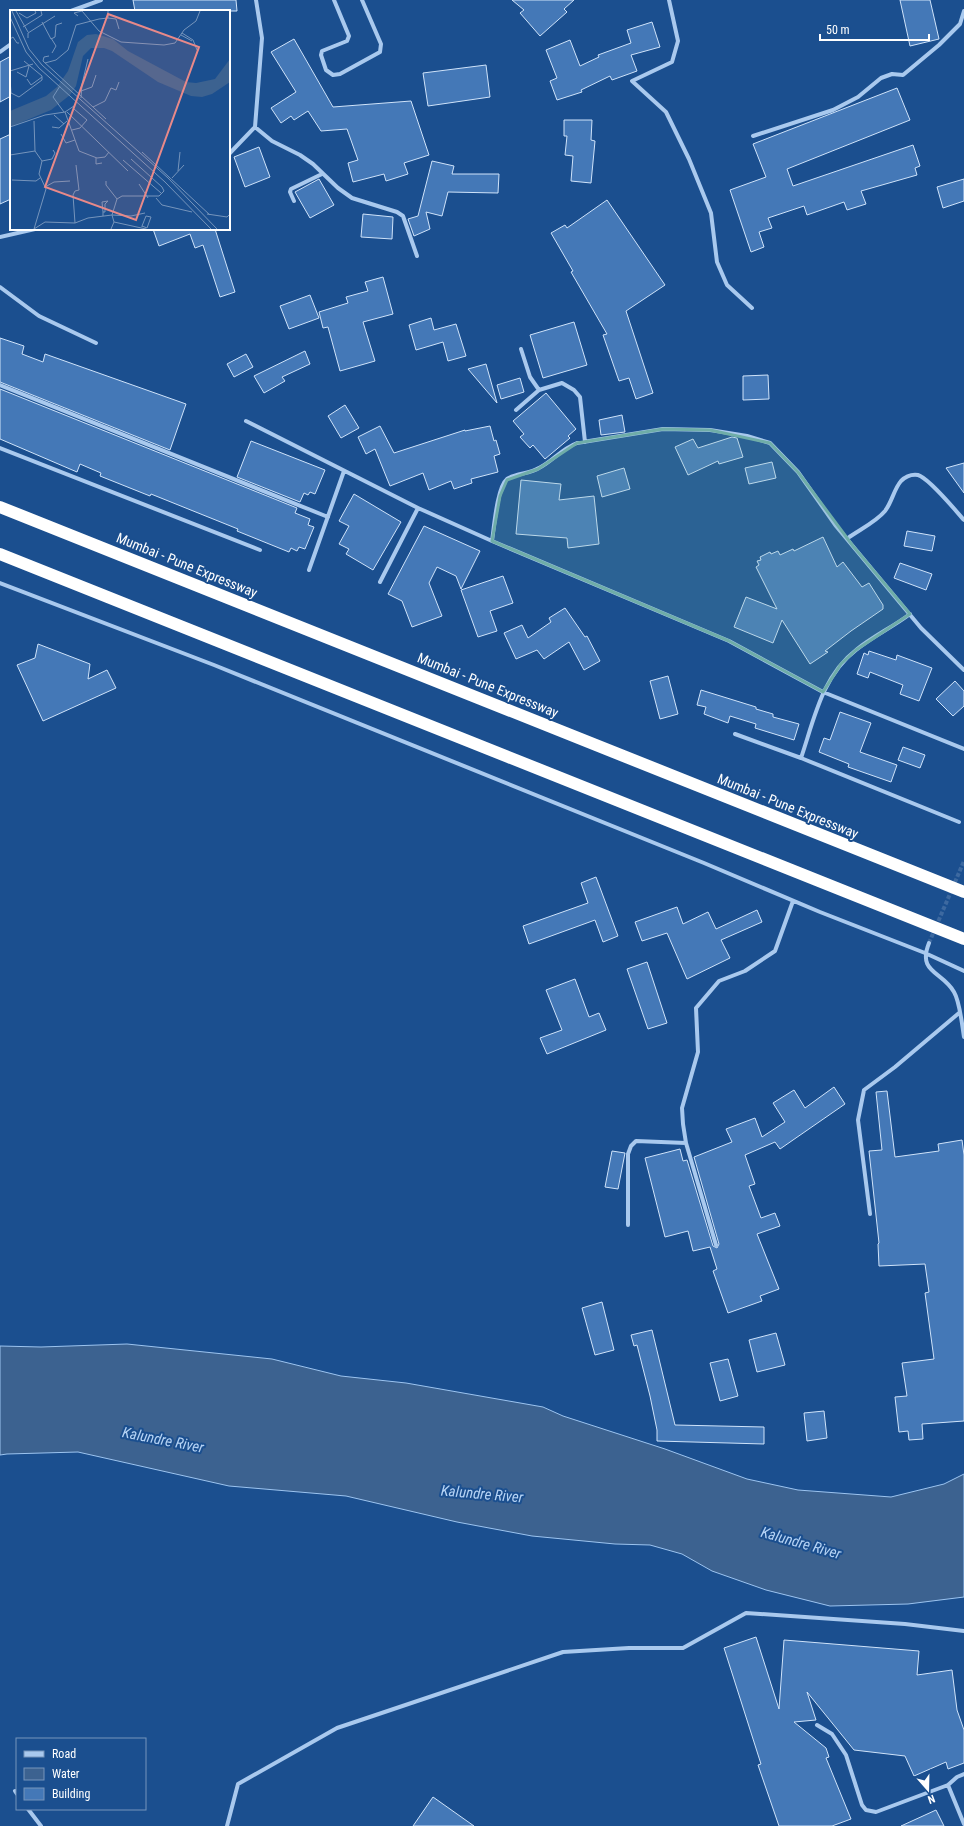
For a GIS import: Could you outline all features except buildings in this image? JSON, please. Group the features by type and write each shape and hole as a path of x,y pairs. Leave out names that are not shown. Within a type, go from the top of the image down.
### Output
{"highway":[{"name":"Mumbai - Pune Expressway","path":"0,506 964,892"},
{"path":"0,554 964,939"}],"street":[{"path":"74,10 101,0"},
{"path":"230,153 255,127 262,38 256,0"},
{"path":"334,0 349,36 347,41 322,51 321,55 326,70 333,75 340,74 380,52 381,44 362,0"},
{"path":"669,0 678,41 672,62 632,81 666,112 689,159 711,213 717,262 726,285 752,308"},
{"path":"753,136 833,110 858,97 881,78 892,74 903,75 939,45 960,24 964,11"},
{"path":"0,52 10,45"},
{"path":"255,127 272,141 300,155 338,188 352,198 396,212 403,216 417,256"},
{"path":"294,201 290,192 291,189 322,174"},
{"path":"0,237 31,230"},
{"path":"0,287 39,316 96,343"},
{"path":"521,349 530,377 539,390"},
{"path":"516,410 539,390 562,383 574,390 580,397 585,442"},
{"path":"0,386 328,517"},
{"path":"246,421 418,508 492,541 729,641 823,692 964,749"},
{"path":"492,541 503,485 507,480 538,469 566,448 585,442 663,429 710,430 747,436 770,443 798,472 836,526 848,538 921,628 964,670"},
{"path":"0,448 260,550"},
{"path":"309,570 344,471"},
{"path":"848,538 883,512 890,503 899,483 905,477 912,475 918,475 928,482 964,520"},
{"path":"380,582 418,508"},
{"path":"0,583 214,665 704,863 793,901 925,953 964,971"},
{"path":"802,758 823,692 841,664 856,650 910,614"},
{"path":"735,734 802,758 959,822"},
{"path":"716,1245 686,1143 683,1124 682,1108 698,1052 696,1008 719,981 745,971 775,951 793,901"},
{"path":"929,943 925,953 927,965 933,972 945,980 955,993 964,1037"},
{"path":"870,1214 858,1120 864,1090 895,1067 959,1013"},
{"path":"628,1225 628,1154 631,1146 636,1141 686,1143"},
{"path":"228,1826 238,1784 337,1728 563,1652 629,1648 683,1648 746,1614 905,1624 964,1631"},
{"path":"817,1724 832,1734 843,1750 856,1783 862,1805 871,1812 876,1812 948,1785 957,1777 964,1774"},
{"path":"948,1785 964,1824"},
{"path":"29,1810 41,1826"}],"highlighted area":[{"path":"663,429 710,430 770,443 798,472 853,546 910,614 856,650 841,664 823,692 729,641 492,541 500,496 507,480 538,469 577,443"}],"water":[{"name":"Kalundre River","path":"127,1344 272,1359 341,1376 406,1383 543,1407 563,1416 665,1449 747,1479 798,1490 891,1497 944,1484 964,1474 964,1597 908,1604 830,1606 766,1590 712,1571 682,1554 650,1545 615,1544 532,1536 457,1522 346,1496 229,1486 78,1452 0,1455 0,1346 41,1347"}],"tunnel":[{"path":"929,943 964,861"}]}
